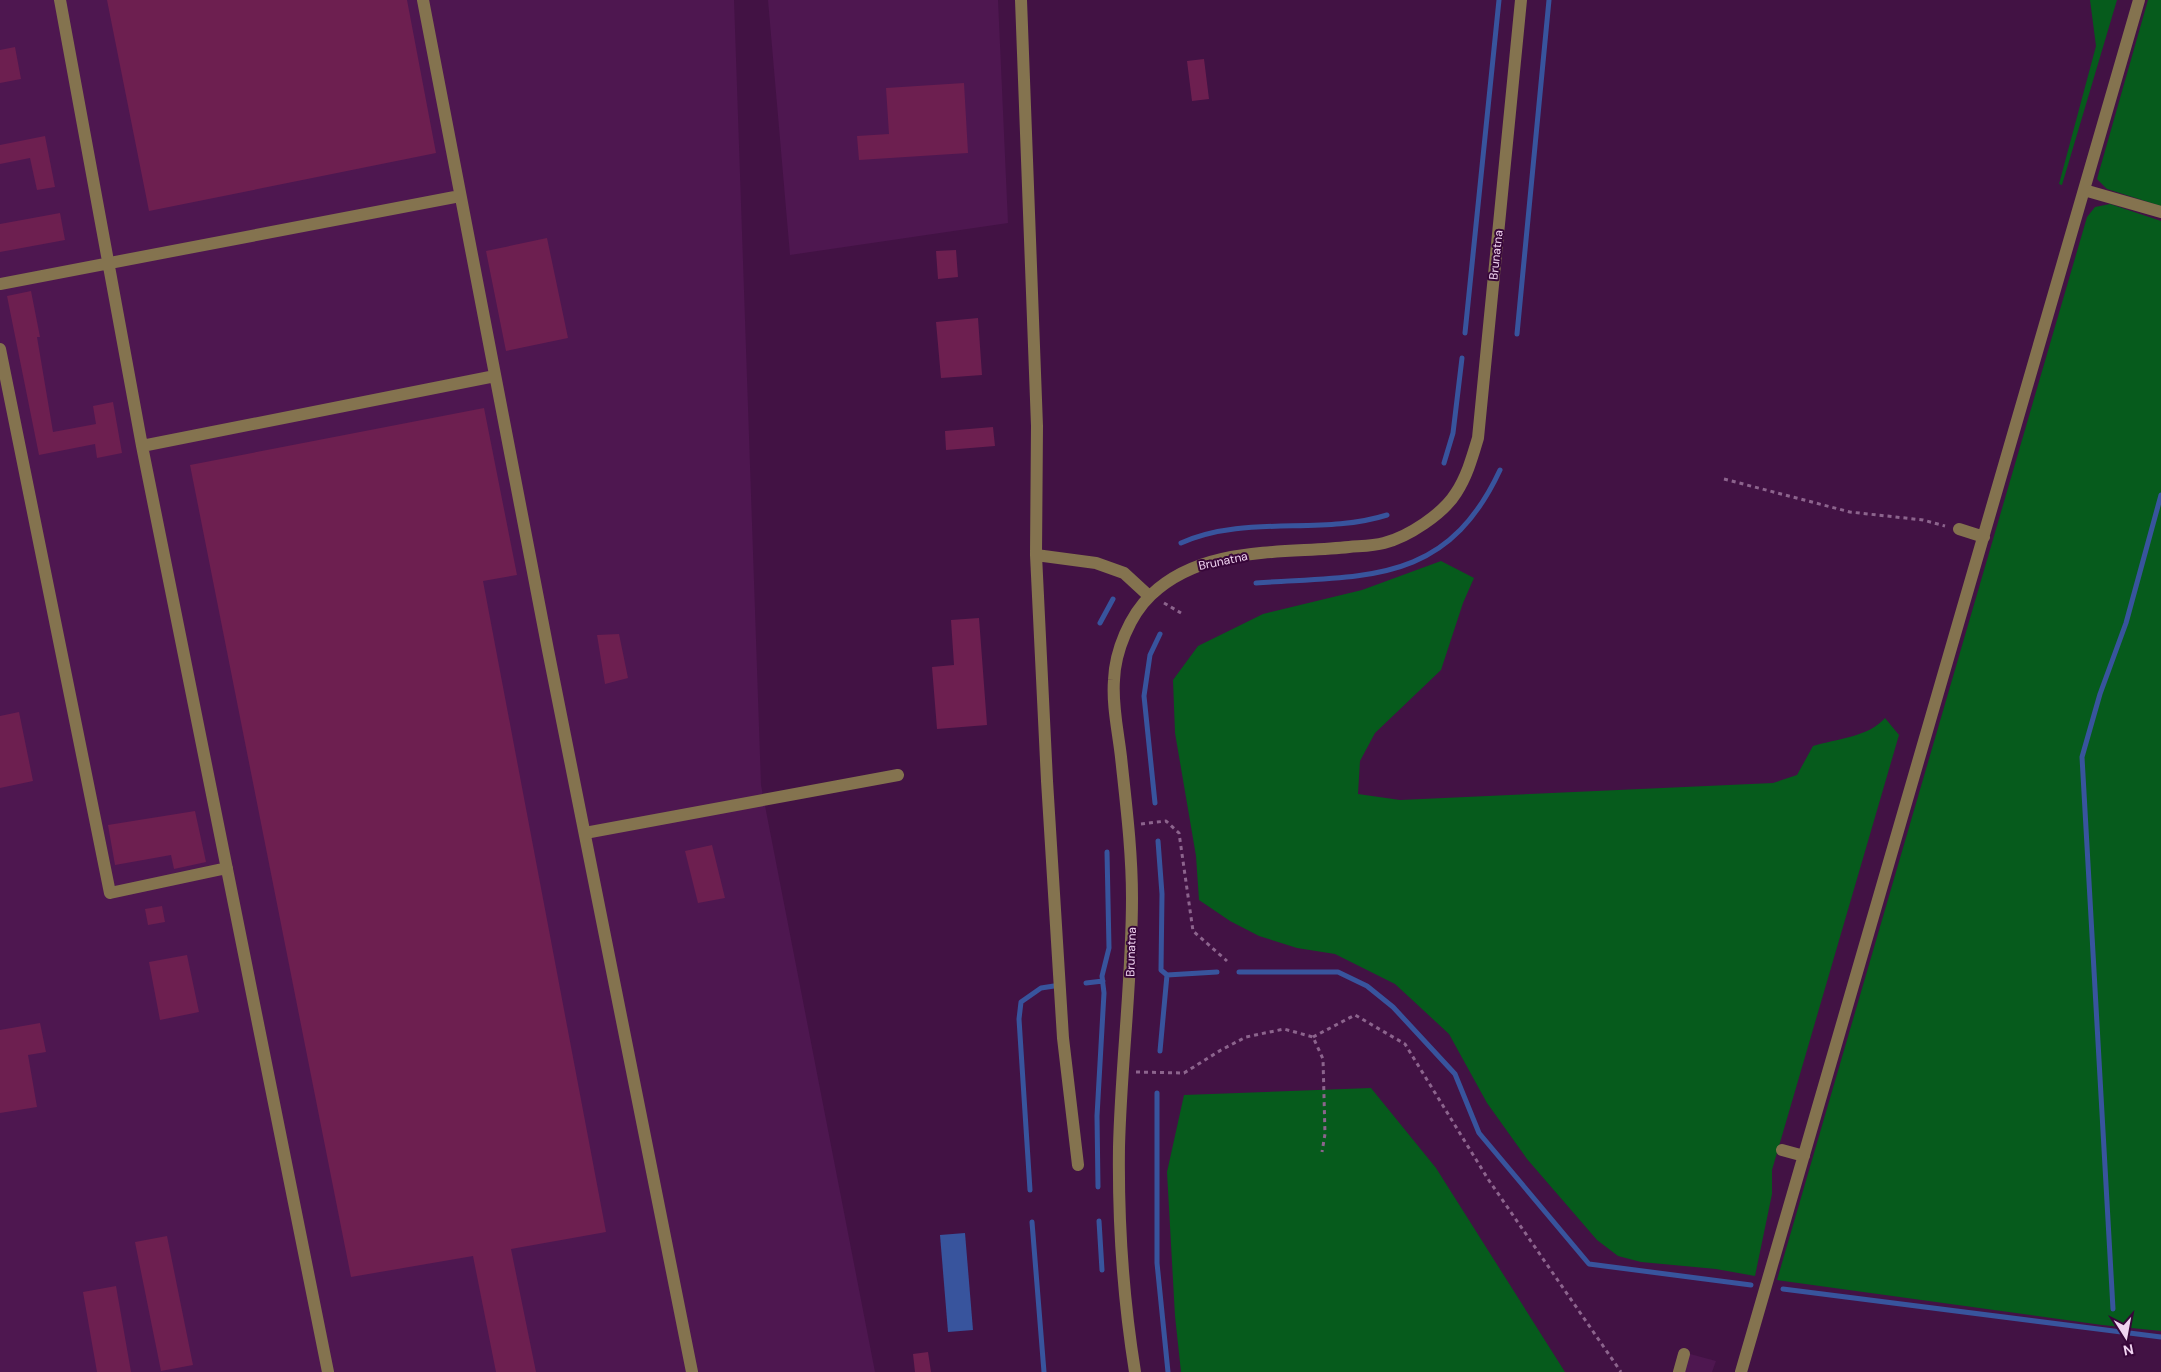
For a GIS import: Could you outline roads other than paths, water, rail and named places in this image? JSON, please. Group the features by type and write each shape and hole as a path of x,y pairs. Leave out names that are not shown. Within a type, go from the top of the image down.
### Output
{"street":[{"path":"60,0 142,446 328,1372"},
{"path":"423,0 495,376 692,1372"},
{"path":"1021,0 1037,426 1036,554 1063,1038 1078,1165"},
{"name":"Brunatna","path":"1135,1372 1122,1269 1119,1204 1130,1072 1135,824 1114,701 1114,678 1124,636 1149,596 1182,572 1207,562 1235,556 1385,543 1434,517 1455,496 1470,467 1478,438 1521,0"},
{"path":"1741,1372 2139,0"},
{"path":"2084,190 2161,212"},
{"path":"0,284 460,196"},
{"path":"0,349 110,893 227,868"},
{"path":"142,446 495,376"},
{"path":"1959,529 1984,536"},
{"path":"1036,554 1096,563 1124,573 1149,596"},
{"path":"585,833 898,775"},
{"path":"1782,1150 1804,1156"},
{"path":"1679,1372 1684,1354"}],"water":[{"path":"965,1233 973,1330 948,1332 940,1235"}],"waterway":[{"path":"1465,333 1499,0"},
{"path":"1517,334 1549,0"},
{"path":"1444,463 1453,433 1462,358"},
{"path":"1256,583 1367,574 1399,567 1428,555 1455,535 1479,508 1500,470"},
{"path":"2113,1309 2082,757 2100,694 2126,623 2161,495"},
{"path":"1181,543 1206,534 1231,529 1336,524 1362,521 1387,515"},
{"path":"1100,623 1113,599"},
{"path":"1155,803 1144,696 1150,655 1160,634"},
{"path":"1158,841 1162,894 1161,970 1167,975 1217,972"},
{"path":"1098,1187 1097,1116 1104,993 1102,976 1109,948 1107,852"},
{"path":"1239,972 1338,972 1367,986 1393,1007 1455,1074 1479,1133 1589,1264 1751,1285"},
{"path":"1160,1051 1167,975"},
{"path":"1086,983 1103,981"},
{"path":"1030,1190 1019,1019 1021,1002 1041,988 1054,986"},
{"path":"1157,1093 1157,1263 1168,1372"},
{"path":"1099,1221 1102,1270"},
{"path":"1032,1222 1044,1372"},
{"path":"1783,1289 2161,1337"}]}
